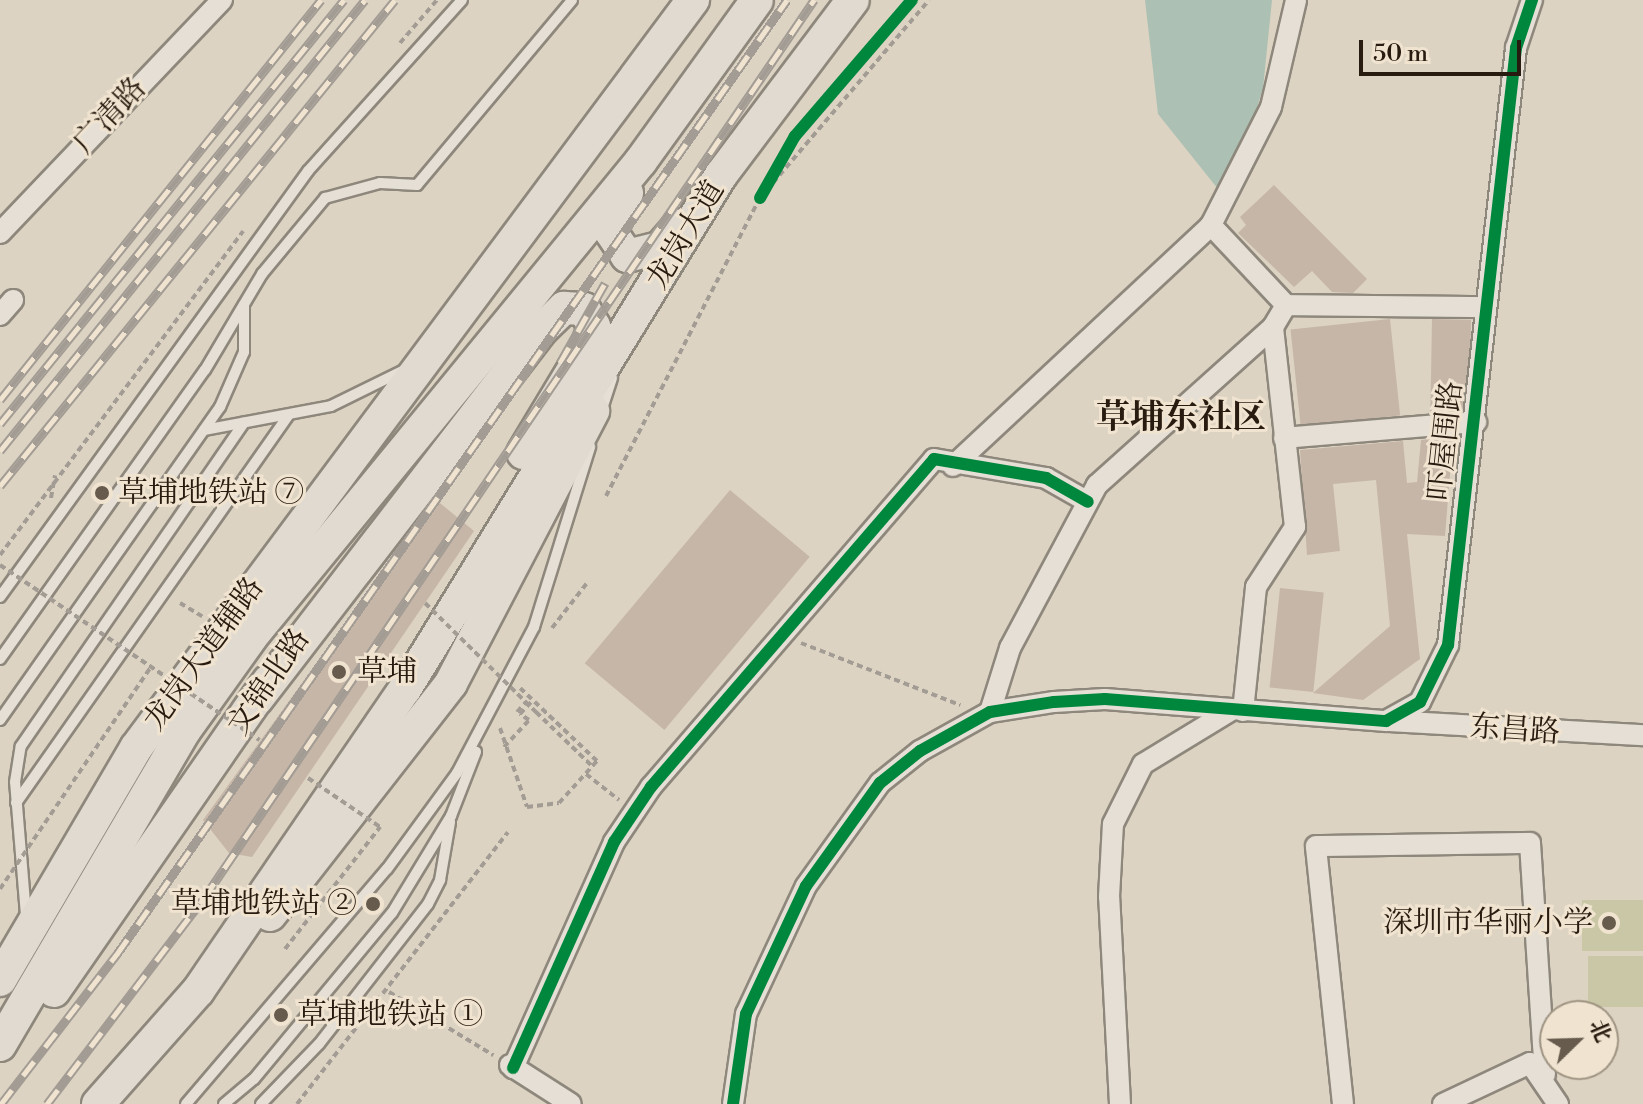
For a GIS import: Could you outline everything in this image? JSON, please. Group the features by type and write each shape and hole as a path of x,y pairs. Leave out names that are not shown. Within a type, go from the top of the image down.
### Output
{"main road":[{"path":"438,349 693,0"},
{"path":"0,1045 194,718 364,497 528,302 641,161 757,0"},
{"name":"龙岗大道","path":"365,748 530,479 625,339 721,175 853,0"},
{"path":"641,161 611,232 627,256 660,248 721,175"},
{"name":"文锦北路","path":"0,1055 51,996 528,302"},
{"path":"198,991 365,748 458,561 588,345 594,326 584,309 564,308 541,330 257,699"},
{"path":"98,1104 312,869 451,683 575,454 625,339"},
{"name":"龙岗大道辅路","path":"0,980 136,748 438,349"}],"street":[{"name":"广清路","path":"0,233 222,0"},
{"path":"953,466 1211,225 1271,107 1296,0"},
{"name":"吓屋围路","path":"1386,721 1420,702 1448,645 1476,422 1485,307 1516,48 1532,0"},
{"path":"1211,225 1286,305 1485,307"},
{"path":"985,715 1010,648 1097,485 1273,327 1286,305"},
{"path":"1236,711 1256,587 1295,527 1273,327"},
{"path":"1284,438 1476,422"},
{"path":"571,1104 512,1067 614,842 651,787 934,459 953,466 1046,478 1088,502"},
{"path":"733,1104 746,1014 806,886 880,783 985,715 1105,699 1386,721"},
{"path":"1120,1104 1109,897 1113,824 1143,764 1236,711"},
{"name":"东昌路","path":"1386,721 1643,735"},
{"path":"1343,1104 1316,846 1530,843 1540,1000"},
{"path":"1443,1104 1530,1063 1539,1070"},
{"path":"1547,1080 1558,1104"}],"lane":[{"path":"0,597 308,171 462,0"},
{"path":"0,659 205,370 244,300 325,198 380,183 417,185 572,0"},
{"path":"0,720 204,430 236,379 244,300"},
{"path":"224,1104 254,1079 392,913 451,816 485,728 534,627 625,339"},
{"path":"204,430 289,415 362,393 438,349"},
{"path":"16,804 289,415"},
{"path":"18,948 26,898 16,804 21,746 244,423"},
{"path":"186,1104 387,869 485,728"},
{"path":"261,1104 428,904 440,880 451,816"}],"path":[{"path":"606,496 795,136 912,0"},
{"path":"760,198 929,0"},
{"path":"0,555 45,489"},
{"path":"0,565 259,740"},
{"path":"547,637 587,583"},
{"path":"425,603 593,767"},
{"path":"783,637 920,684 985,715"},
{"path":"0,889 151,667"},
{"path":"508,703 525,673"},
{"path":"501,718 503,748 527,807 559,803 597,761 518,685"},
{"path":"519,713 533,700"},
{"path":"519,713 526,702"},
{"path":"503,748 529,720 519,713"},
{"path":"586,774 620,801 627,796"},
{"path":"285,949 380,827 308,778"},
{"path":"297,1104 389,992 508,832"},
{"path":"389,992 490,1052"}],"shaded area":[{"path":"1145,0 1272,0 1263,88 1243,153 1218,189 1158,114"},
{"path":"1582,900 1643,900 1643,951 1582,951"},
{"path":"1588,956 1643,956 1643,1007 1619,1007 1619,1000 1588,1000"}],"building":[{"path":"1274,185 1367,279 1353,293 1332,292 1312,271 1294,287 1238,233 1246,225 1240,217"},
{"path":"1390,319 1400,415 1301,426 1291,329"},
{"path":"1432,319 1471,320 1469,414 1430,413"},
{"path":"1453,437 1445,536 1407,534 1420,659 1363,700 1313,693 1390,626 1376,480 1333,484 1340,551 1307,555 1300,450 1403,441 1407,483 1417,482 1421,440"},
{"path":"730,490 810,557 664,730 585,663"},
{"path":"435,499 474,531 252,857 229,853 203,820"},
{"path":"1280,588 1324,593 1313,692 1270,687"}],"railway":[{"path":"0,400 321,0"},
{"path":"0,424 344,0"},
{"path":"0,451 365,0"},
{"path":"0,486 395,0"},
{"path":"1,1104 117,954 787,0"},
{"path":"47,1104 204,898 814,0"},
{"path":"560,363 605,283"}],"cycle path":[{"path":"760,198 795,136 912,0"},
{"path":"733,1104 746,1014 806,886 880,783 920,751 990,712 1054,702 1105,699 1386,721 1420,702 1448,645 1516,48 1532,0"},
{"path":"513,1068 614,842 651,787 934,459 1046,478 1088,502"}],"place":[{"name":"草埔地铁站 ⑦","path":"102,493"},
{"name":"草埔","path":"339,672"},
{"name":"草埔地铁站 ②","path":"373,904"},
{"name":"深圳市华丽小学","path":"1609,923"},
{"name":"草埔地铁站 ①","path":"281,1015"}],"district":[{"name":"草埔东社区","path":"1181,419"}]}
